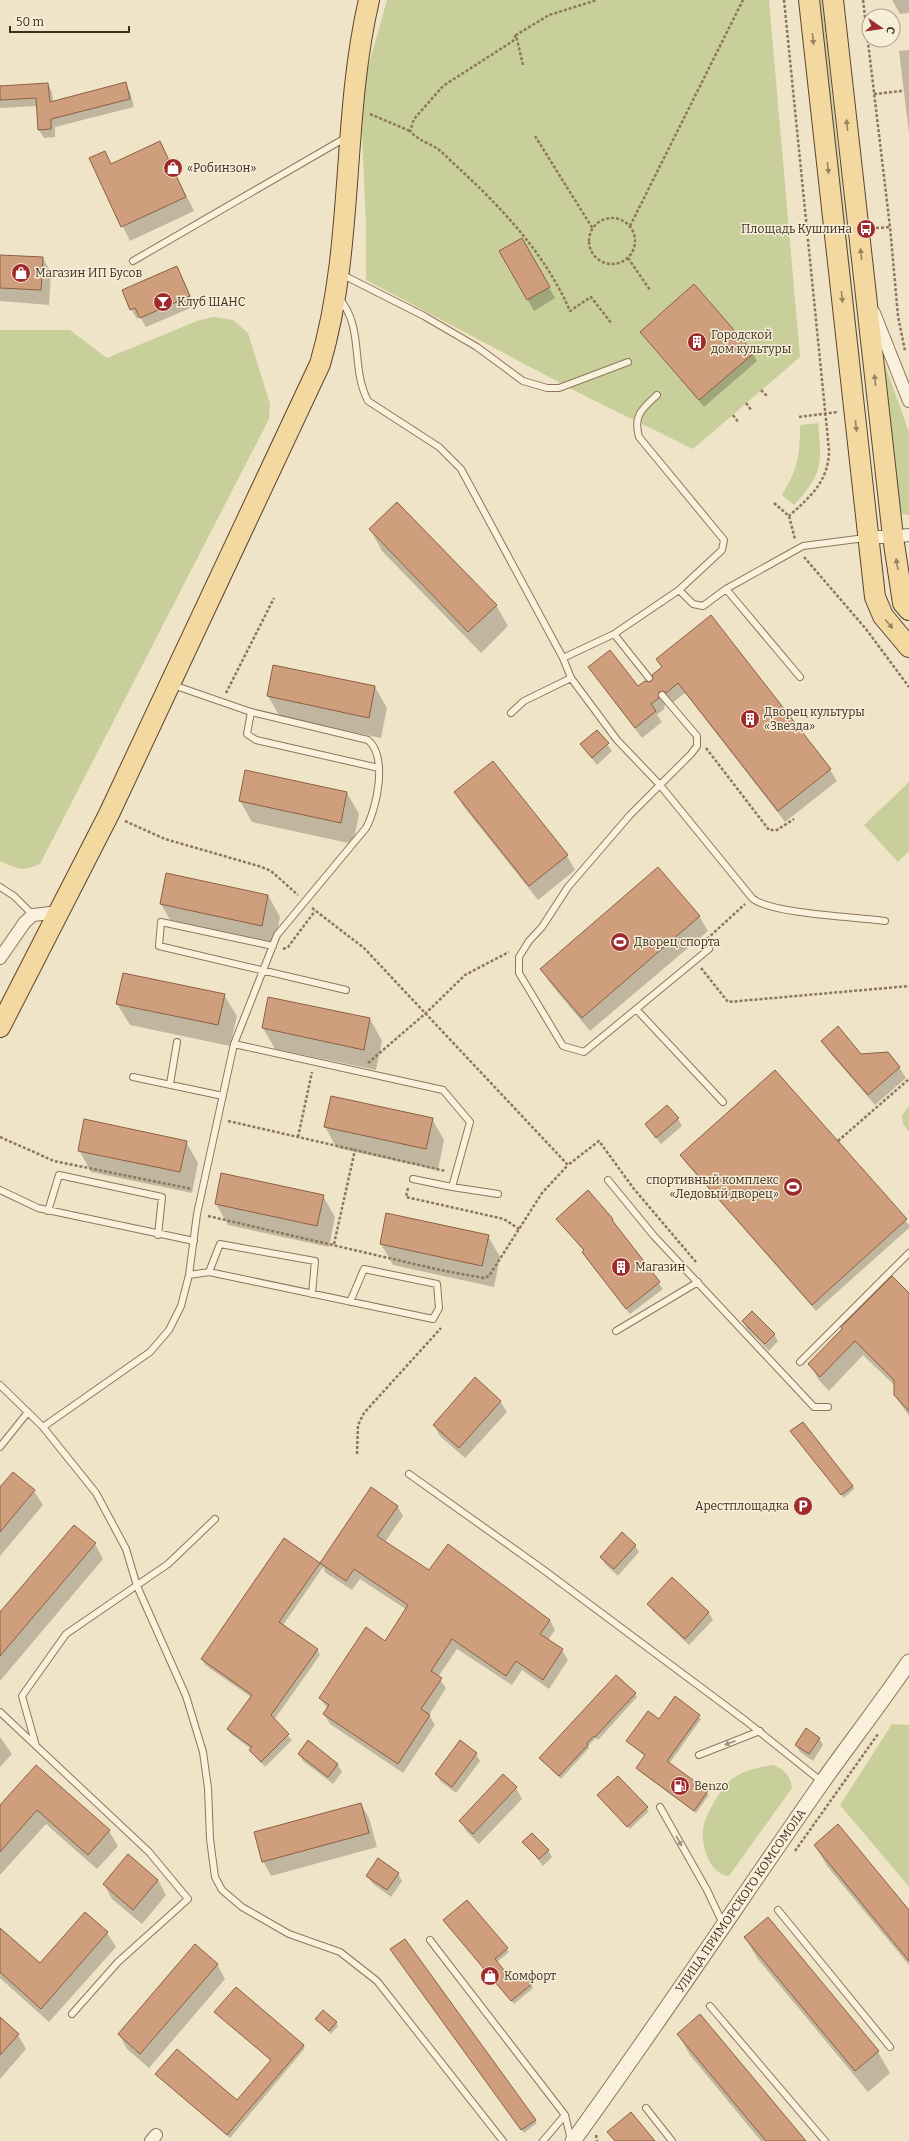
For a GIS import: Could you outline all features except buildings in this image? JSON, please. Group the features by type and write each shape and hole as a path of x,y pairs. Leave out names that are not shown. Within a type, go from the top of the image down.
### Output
{"main road":[{"path":"0,1027 109,814 169,683 320,364 329,333 339,274 352,107 361,36 369,0"},
{"path":"809,0 875,597 883,616 909,648"},
{"path":"833,0 865,293 901,536 906,607"}],"street":[{"path":"865,293 909,402"},
{"path":"869,538 901,536"},
{"path":"0,958 25,922 33,915 59,912"},
{"name":"УЛИЦА ПРИМОРСКОГО КОМСОМОЛА","path":"572,2141 625,2069 822,1782 872,1716 909,1662"}],"lane":[{"path":"132,261 350,135"},
{"path":"339,274 437,324 477,347 523,381 547,388 559,388 628,362"},
{"path":"336,295 348,309 353,321 362,390 368,401 439,447 461,469 563,658 572,678 617,740 660,785 758,903 779,909 885,920"},
{"path":"563,658 614,634 679,590 722,550 724,540 639,437 636,427 637,418 642,409 657,395"},
{"path":"679,590 693,604 703,606 726,589 797,549 817,544 869,538"},
{"path":"726,589 800,677"},
{"path":"614,634 648,678"},
{"path":"511,714 524,701 572,678"},
{"path":"43,1426 150,1352 169,1330 181,1306 189,1275 197,1214 234,1044 277,935 304,900 366,828 376,804 379,768 374,745 368,740 251,712 169,683"},
{"path":"662,695 697,736 697,746 691,754 630,815 573,881 542,927 529,941 519,957 519,973 563,1046 584,1052 709,949"},
{"path":"251,712 247,734 256,740 379,768"},
{"path":"0,887 14,896 33,915"},
{"path":"273,946 161,922 159,946 346,990"},
{"path":"636,1009 723,1102"},
{"path":"170,1084 177,1042"},
{"path":"234,1044 443,1090 470,1122 452,1187"},
{"path":"133,1077 223,1096"},
{"path":"48,1211 59,1175 162,1197 158,1235"},
{"path":"608,1180 654,1236 814,1407 828,1407"},
{"path":"411,1181 498,1194"},
{"path":"0,1190 38,1208 48,1211 158,1235 194,1241"},
{"path":"209,1272 220,1244 314,1261 312,1294"},
{"path":"800,1362 909,1253"},
{"path":"189,1275 209,1272 350,1302 433,1319 439,1308 437,1284 364,1269 350,1302"},
{"path":"616,1331 698,1282"},
{"path":"0,1384 43,1426 96,1493 126,1549 137,1586 186,1696 203,1752 208,1788 210,1839 215,1877 222,1890 242,1907 289,1934 340,1952 377,1981 503,2141"},
{"path":"0,1448 28,1412"},
{"path":"409,1474 541,1568 760,1731 822,1782"},
{"path":"36,1748 22,1696 66,1634 168,1564 215,1519"},
{"path":"0,1712 36,1748 149,1852 188,1899 118,1962 72,2014"},
{"path":"699,1755 760,1731"},
{"path":"660,1807 707,1890 724,1926"},
{"path":"778,1910 890,2047"},
{"path":"430,1940 565,2115 572,2141"},
{"path":"710,2006 825,2141"},
{"path":"646,2108 672,2141"},
{"path":"543,2141 565,2115"}],"path":[{"path":"410,131 414,120 443,86 467,69 513,41 516,35 549,15 597,0"},
{"path":"630,226 743,0"},
{"path":"784,0 829,450 827,469 818,489 789,516"},
{"path":"863,0 898,316 906,355"},
{"path":"516,35 524,65"},
{"path":"874,94 902,91"},
{"path":"352,107 410,131 413,136 438,149 519,227 548,267 570,311 591,297 612,324"},
{"path":"535,136 593,229"},
{"path":"618,218 630,226 635,240 633,251 628,258 614,264 600,260 592,252 590,244 593,229 602,220 618,218"},
{"path":"628,258 650,290"},
{"path":"761,390 767,396"},
{"path":"746,403 752,411"},
{"path":"799,417 825,414"},
{"path":"733,415 739,423"},
{"path":"774,503 789,516 797,549 866,629 909,687"},
{"path":"221,702 274,598"},
{"path":"697,736 769,830 777,830 794,819"},
{"path":"109,814 165,838 271,871 315,911 364,948 568,1165"},
{"path":"745,904 690,953 728,1002 909,986"},
{"path":"273,946 282,949 288,948 315,911"},
{"path":"358,1071 426,1013 464,975 529,941"},
{"path":"298,1137 314,1062"},
{"path":"838,1141 909,1079"},
{"path":"218,1119 455,1174"},
{"path":"0,1137 54,1161 202,1191"},
{"path":"197,1214 334,1244 440,1270 484,1278 489,1276 549,1183 568,1165 599,1141 634,1189 699,1266"},
{"path":"334,1244 354,1150"},
{"path":"413,1171 415,1164"},
{"path":"411,1181 406,1197 504,1219 519,1229"},
{"path":"356,1454 358,1426 364,1413 418,1355"}],"green space":[{"path":"387,0 769,0 800,357 693,449 581,394 366,280 366,228 362,133 363,85"},
{"path":"816,0 822,0 871,464 866,464"},
{"path":"213,317 233,320 248,333 270,404 269,419 40,864 24,869 11,866 0,861 0,330 70,330 107,358 197,321"},
{"path":"882,362 884,362 909,432 909,515 902,514 900,511"},
{"path":"818,423 820,459 818,468 811,485 794,505 782,495 792,477 797,462 799,454 800,425"},
{"path":"909,782 909,851 898,862 864,825"},
{"path":"909,1106 909,1132 903,1124 902,1115"},
{"path":"892,1724 909,1725 909,1887 840,1805"},
{"path":"773,1765 781,1769 788,1776 792,1788 729,1876 722,1874 712,1865 705,1851 703,1829 707,1816 720,1793 735,1777 753,1769"}],"place":[{"name":"«Робинзон»","path":"173,168"},
{"name":"Площадь Кушлина","path":"866,229"},
{"name":"Магазин ИП Бусов","path":"21,273"},
{"name":"Клуб ШАНС","path":"163,302"},
{"name":"Городской дом культуры","path":"697,342"},
{"name":"Дворец культуры «Звезда»","path":"750,719"},
{"name":"Дворец спорта","path":"620,942"},
{"name":"спортивный комплекс «Ледовый дворец»","path":"793,1187"},
{"name":"Магазин","path":"621,1267"},
{"name":"Арестплощадка","path":"803,1506"},
{"name":"Benzo","path":"680,1786"},
{"name":"Комфорт","path":"490,1976"}]}
